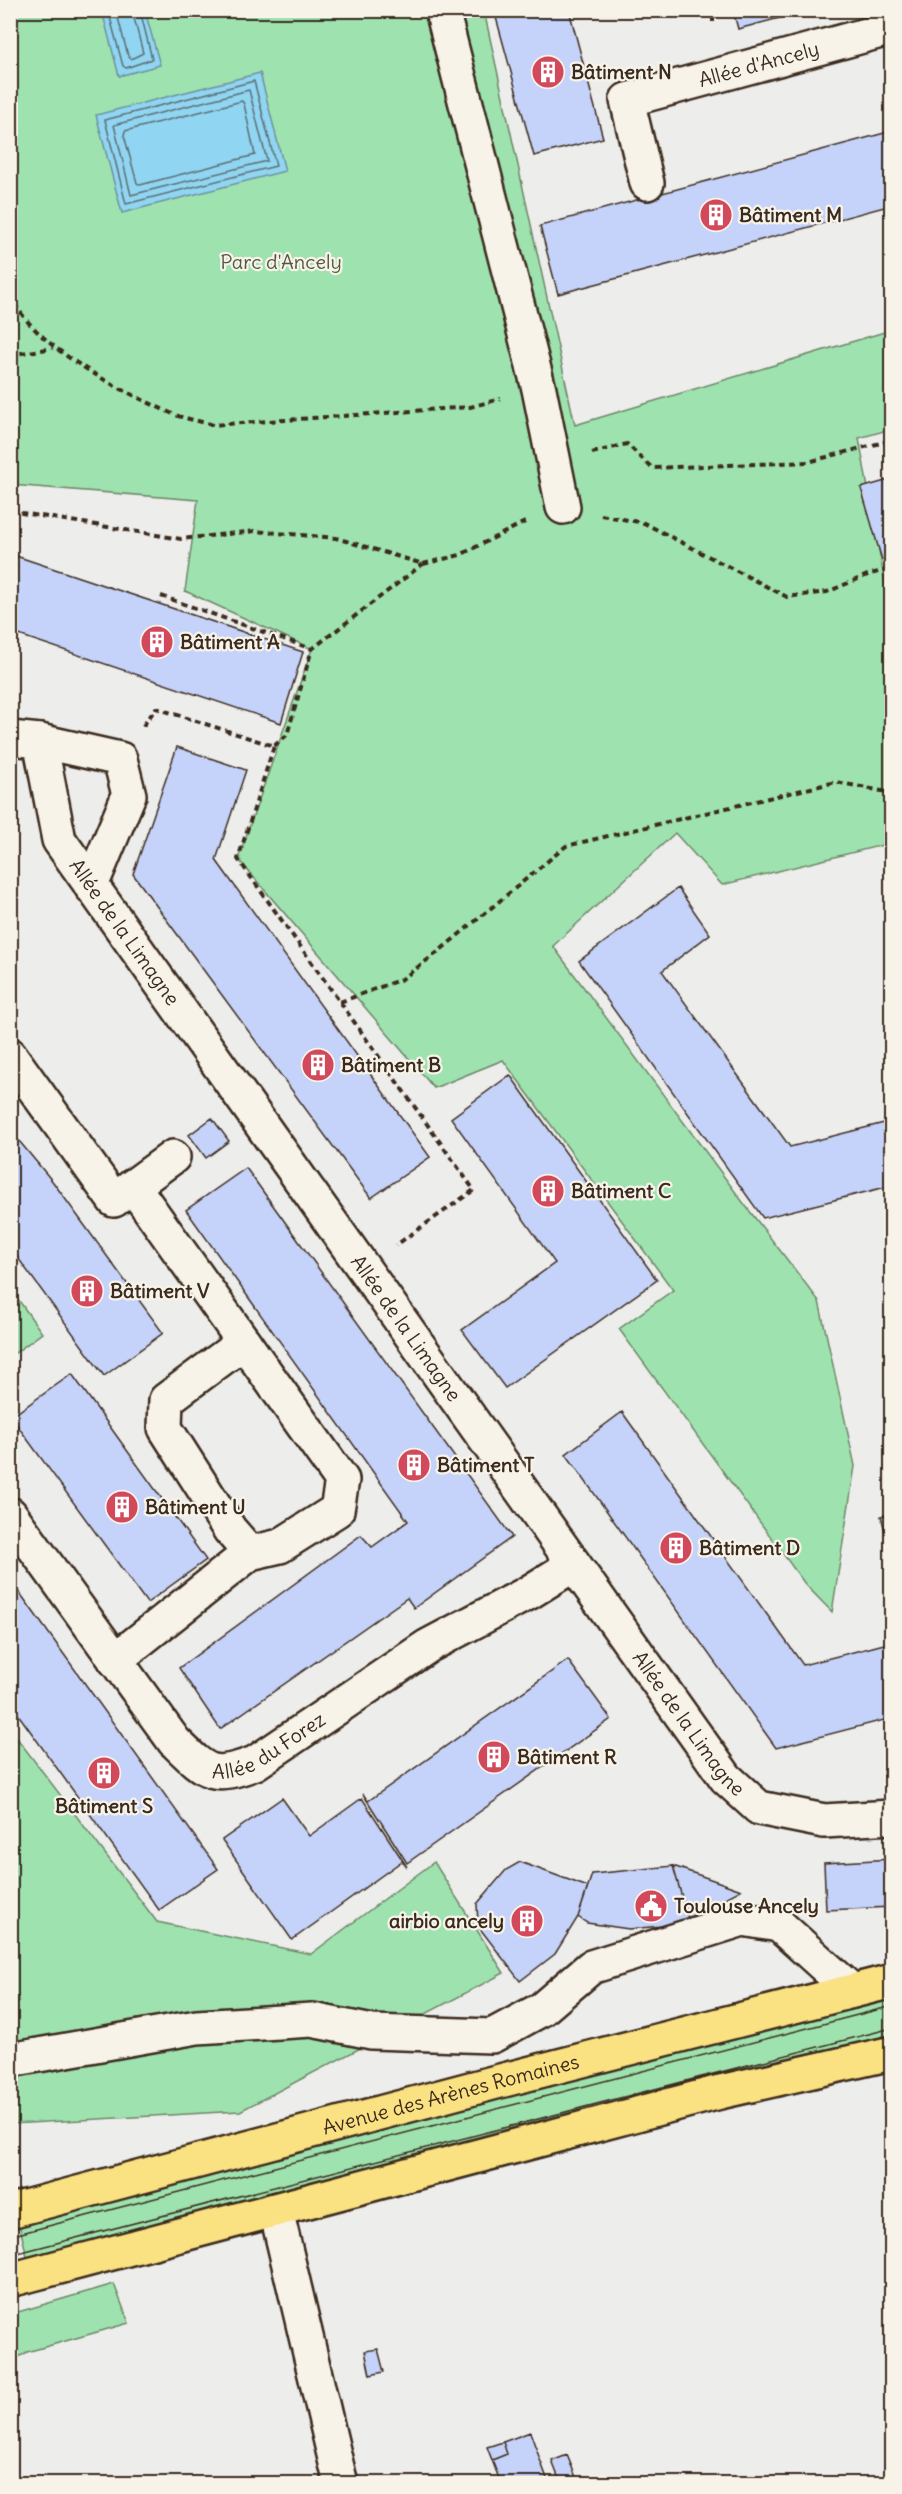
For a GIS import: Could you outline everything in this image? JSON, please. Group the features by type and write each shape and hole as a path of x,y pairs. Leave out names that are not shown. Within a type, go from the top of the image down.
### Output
{"main road":[{"name":"Avenue des Arènes Romaines","path":"10,2211 500,2081 891,1981"},
{"path":"10,2280 720,2092 891,2053"}],"street":[{"path":"442,10 539,389 563,507"},
{"name":"Allée d'Ancely","path":"647,183 627,100 891,28"},
{"path":"25,740 120,759 129,795 91,886"},
{"name":"Allée de la Limagne","path":"25,740 59,840 726,1778 759,1808 824,1821 891,1817"},
{"path":"10,1055 114,1200 173,1157"},
{"path":"115,1660 250,1553 280,1546 337,1510 342,1480 132,1186"},
{"path":"244,1342 166,1400 165,1428 230,1530 250,1553"},
{"name":"Allée du Forez","path":"10,1514 174,1741 196,1762 217,1773 235,1771 255,1763 428,1646 528,1593 573,1565"},
{"path":"10,2060 197,2027 312,2020 372,2032 492,2036 542,2009 591,1967 743,1919 778,1925 852,1991"},
{"path":"492,2036 500,2081"},
{"path":"276,2210 341,2484"}],"path":[{"path":"713,10 713,22"},
{"path":"10,294 16,308 53,348 115,385 175,415 213,425 471,407 539,389"},
{"path":"10,355 53,348"},
{"path":"554,464 627,444 652,468 808,462 891,440"},
{"path":"363,1269 474,1190 238,859 274,746 287,735 312,649 423,564 460,555 514,527 563,507 644,523 787,597 826,592 870,574 891,569"},
{"path":"10,511 182,539 255,531 336,538 423,564"},
{"path":"161,596 312,649"},
{"path":"120,759 156,708 274,746"},
{"path":"340,1002 402,979 566,846 836,782 891,794"}],"green space":[{"name":"Parc d'Ancely","path":"10,11 484,11 575,425 891,330 891,429 859,438 891,617 891,843 722,885 675,833 553,946 819,1301 855,1466 832,1612 805,1584 619,1329 673,1290 503,1060 434,1088 238,859 312,649 185,591 198,500 11,485"},
{"path":"10,1288 42,1333 11,1356 10,1356"},
{"path":"10,1729 157,1922 311,1954 434,1862 504,1973 240,2111 11,2124"},
{"path":"891,1995 891,2038 29,2264 19,2224"},
{"path":"114,2284 129,2323 27,2352 11,2362 11,2314"}],"water":[{"path":"102,11 145,11 160,65 119,76"},
{"path":"260,73 285,171 122,213 96,115"}],"building":[{"name":"Bâtiment N","path":"494,10 569,10 603,138 534,156"},
{"path":"733,10 810,10 738,29"},
{"name":"Bâtiment M","path":"892,131 892,205 558,294 540,226"},
{"path":"892,479 892,558 882,560 861,488"},
{"name":"Bâtiment A","path":"10,554 303,652 281,723 10,632"},
{"name":"Bâtiment B","path":"177,747 246,770 216,860 430,1157 371,1198 133,874"},
{"path":"678,888 710,934 662,971 790,1147 892,1121 892,1211 886,1187 763,1218 579,961"},
{"name":"Bâtiment C","path":"510,1075 657,1280 505,1388 462,1330 555,1263 451,1118"},
{"path":"212,1118 229,1141 206,1158 189,1135"},
{"name":"Bâtiment V","path":"10,1130 53,1182 163,1333 104,1376 10,1247"},
{"name":"Bâtiment T","path":"246,1168 512,1537 414,1608 407,1598 220,1729 179,1668 361,1535 372,1547 408,1521 186,1210"},
{"name":"Bâtiment U","path":"72,1374 206,1560 147,1603 11,1417"},
{"name":"Bâtiment D","path":"622,1412 803,1665 892,1642 892,1718 776,1748 566,1454"},
{"path":"892,1513 892,1556 881,1516"},
{"name":"Bâtiment S","path":"17,1589 218,1869 159,1910 10,1703 10,1594"},
{"name":"Bâtiment R","path":"568,1660 611,1719 407,1863 363,1794 368,1801"},
{"path":"282,1798 309,1836 362,1798 407,1867 402,1861 292,1940 222,1840"},
{"path":"892,1859 892,1907 826,1910 824,1863"},
{"name":"airbio ancely","path":"520,1862 588,1887 578,1917 555,1954 520,1981 478,1926 477,1904 506,1870"},
{"path":"673,1866 716,1881 741,1890 688,1918"},
{"path":"673,1866 688,1918 662,1926 629,1929 587,1923 578,1917 592,1874"},
{"path":"378,2349 384,2372 370,2375 365,2351"},
{"path":"530,2432 549,2484 501,2484 492,2460 507,2454 503,2442"},
{"path":"503,2442 507,2454 492,2460 487,2447"},
{"path":"567,2455 578,2482 575,2484 561,2484 552,2461"}],"tram line":[{"path":"10,2236 892,2006"},
{"path":"10,2255 892,2028"}],"place":[{"name":"Bâtiment N","path":"548,72"},
{"name":"Bâtiment M","path":"716,215"},
{"name":"Bâtiment A","path":"157,642"},
{"name":"Bâtiment B","path":"318,1065"},
{"name":"Bâtiment C","path":"548,1191"},
{"name":"Bâtiment V","path":"87,1291"},
{"name":"Bâtiment T","path":"414,1465"},
{"name":"Bâtiment U","path":"122,1507"},
{"name":"Bâtiment D","path":"676,1548"},
{"name":"Bâtiment R","path":"494,1757"},
{"name":"Bâtiment S","path":"104,1773"},
{"name":"Toulouse Ancely","path":"651,1906"},
{"name":"airbio ancely","path":"527,1921"}]}
